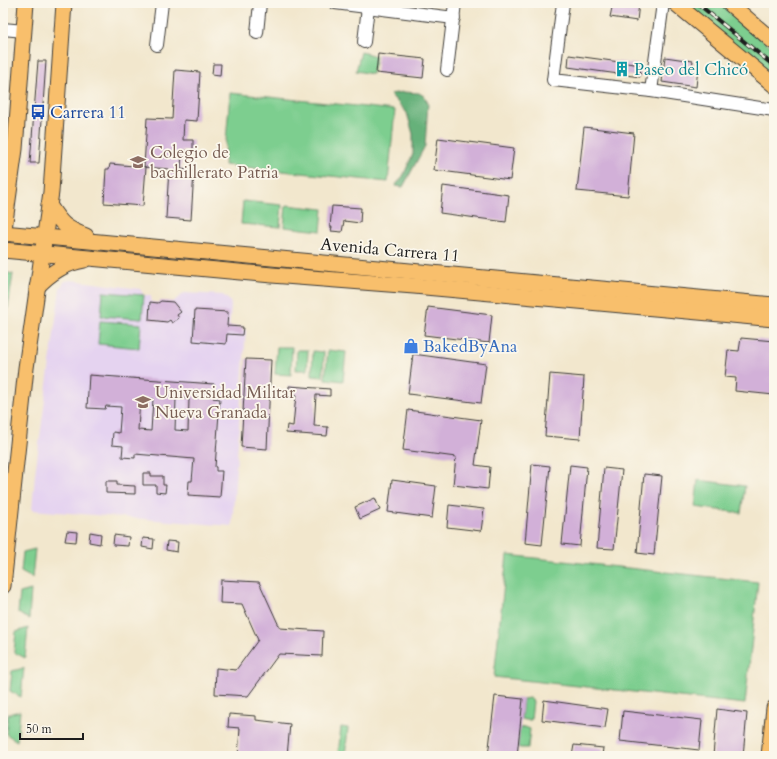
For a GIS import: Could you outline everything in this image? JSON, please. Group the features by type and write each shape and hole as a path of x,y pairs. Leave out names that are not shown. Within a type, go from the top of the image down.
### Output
{"main road":[{"path":"3,234 14,149 26,3"},
{"path":"3,586 26,368 49,205 64,3"},
{"path":"675,3 774,85"},
{"path":"729,3 774,42"},
{"path":"49,205 61,223 67,228 102,242"},
{"name":"Avenida Carrera 11","path":"3,234 774,305"},
{"name":"Avenida Carrera 11","path":"3,250 774,319"},
{"path":"37,287 50,275 63,267 81,260 94,258"},
{"path":"769,756 774,708"}],"street":[{"path":"157,45 162,3"},
{"path":"257,34 260,3"},
{"path":"336,3 454,18"},
{"path":"447,70 455,3"},
{"path":"563,3 553,80 651,91 774,110"},
{"path":"651,91 663,3"},
{"path":"364,42 368,7"},
{"path":"3,29 24,31"}],"shaded area":[{"name":"Universidad Militar Nueva Granada","path":"71,280 140,289 144,295 151,295 151,302 158,303 161,301 173,302 184,293 223,295 230,301 229,329 246,330 232,526 32,510 35,474 60,288 65,281"}],"green space":[{"path":"684,3 719,3 774,49 774,77"},
{"path":"361,52 376,56 372,74 356,71"},
{"path":"403,92 419,93 424,96 428,103 425,146 403,187 395,186 403,176 413,154 413,134 407,113 390,94"},
{"path":"230,93 395,110 388,182 224,165"},
{"path":"243,201 282,205 280,227 241,224"},
{"path":"286,205 323,209 321,231 284,227"},
{"path":"3,272 13,274 3,341"},
{"path":"103,292 144,295 142,319 101,316"},
{"path":"100,321 141,324 139,348 98,344"},
{"path":"277,347 292,347 291,375 275,374"},
{"path":"297,350 308,350 307,370 296,370"},
{"path":"328,350 346,352 343,381 325,379"},
{"path":"313,351 324,352 323,377 312,376"},
{"path":"698,480 745,486 741,513 695,507"},
{"path":"35,549 32,578 21,572 23,552"},
{"path":"507,555 758,582 745,704 494,677"},
{"path":"31,590 29,619 18,613 20,593"},
{"path":"28,628 25,658 14,652 16,632"},
{"path":"24,668 21,697 10,691 12,671"},
{"path":"529,698 533,701 531,720 521,719 523,699"},
{"path":"20,711 17,741 6,734 8,714"},
{"path":"341,727 348,728 345,756 338,756"},
{"path":"525,727 530,729 528,748 520,748 518,747 520,728"}],"building":[{"path":"613,3 639,3 637,21 610,17"},
{"path":"378,54 425,59 423,78 376,73"},
{"path":"569,55 641,65 640,77 568,67"},
{"path":"665,57 693,61 692,67 698,68 696,87 662,82"},
{"name":"Carrera 11","path":"38,61 46,61 39,163 30,163"},
{"path":"213,64 221,64 220,76 212,75"},
{"path":"175,70 200,72 197,121 184,120 183,140 193,140 193,151 182,151 181,169 194,171 191,220 166,218 169,169 144,167 147,118 172,119"},
{"path":"584,127 634,133 628,196 577,191"},
{"path":"438,138 514,148 510,180 434,170"},
{"path":"110,164 146,167 143,206 104,203 106,169 109,169"},
{"path":"443,186 509,195 506,222 440,213"},
{"path":"332,206 361,208 360,223 344,221 342,232 331,231"},
{"path":"161,301 173,302 181,312 177,315 179,318 172,323 170,320 167,322 149,320 150,302 158,303"},
{"path":"428,307 492,315 489,343 424,335"},
{"path":"195,310 228,312 227,326 243,327 242,335 227,334 226,344 193,341"},
{"path":"741,338 774,341 774,395 735,391 736,378 725,377 728,350 739,351"},
{"path":"413,354 486,364 481,403 408,394"},
{"path":"246,359 271,360 267,449 241,447"},
{"path":"550,374 584,377 580,439 545,436"},
{"path":"89,375 214,384 213,398 220,399 215,467 216,471 222,471 220,497 188,495 189,481 192,481 194,459 135,454 135,458 122,457 123,446 112,445 113,432 119,433 121,407 106,406 105,409 87,408","holes":["140,398 153,399 151,431 138,430","176,398 189,399 188,431 175,430"]},
{"path":"289,386 330,389 330,396 316,395 314,426 328,427 327,436 286,433 287,425 293,426 296,395 289,394"},
{"path":"408,410 481,420 475,465 490,467 488,489 453,485 456,457 403,450"},
{"path":"532,464 550,466 542,545 525,543"},
{"path":"570,465 587,467 580,546 562,544"},
{"path":"604,468 622,470 614,549 597,548"},
{"path":"143,473 151,473 151,476 163,476 163,485 166,485 165,493 156,492 156,485 143,485"},
{"path":"644,474 662,476 654,555 637,553"},
{"path":"392,480 436,486 432,518 388,512"},
{"path":"106,481 117,481 117,485 135,486 135,494 106,493"},
{"path":"375,498 380,510 360,519 355,507"},
{"path":"449,505 484,509 481,531 447,527"},
{"path":"67,531 77,532 76,542 65,541"},
{"path":"90,532 101,534 100,544 89,542"},
{"path":"114,535 129,537 128,546 113,545"},
{"path":"143,538 154,539 153,549 142,547"},
{"path":"167,541 178,542 177,552 166,550"},
{"path":"221,580 259,582 280,628 323,631 322,656 279,654 248,696 215,694 216,668 236,670 258,640 242,604 220,603"},
{"path":"495,696 523,699 517,756 488,756"},
{"path":"544,700 608,709 605,728 542,720"},
{"path":"717,709 747,713 743,756 713,756"},
{"path":"623,711 702,720 699,750 620,741"},
{"path":"229,714 256,716 256,720 290,724 287,756 238,756 240,728 228,727"},
{"path":"574,745 603,748 602,756 572,756"}],"railway":[{"path":"697,3 774,66"}],"place":[{"name":"Paseo del Chicó","path":"622,69"},
{"name":"Carrera 11","path":"38,112"},
{"name":"Colegio de bachillerato Patria","path":"138,162"},
{"name":"BakedByAna","path":"411,346"},
{"name":"Universidad Militar Nueva Granada","path":"143,402"}]}
